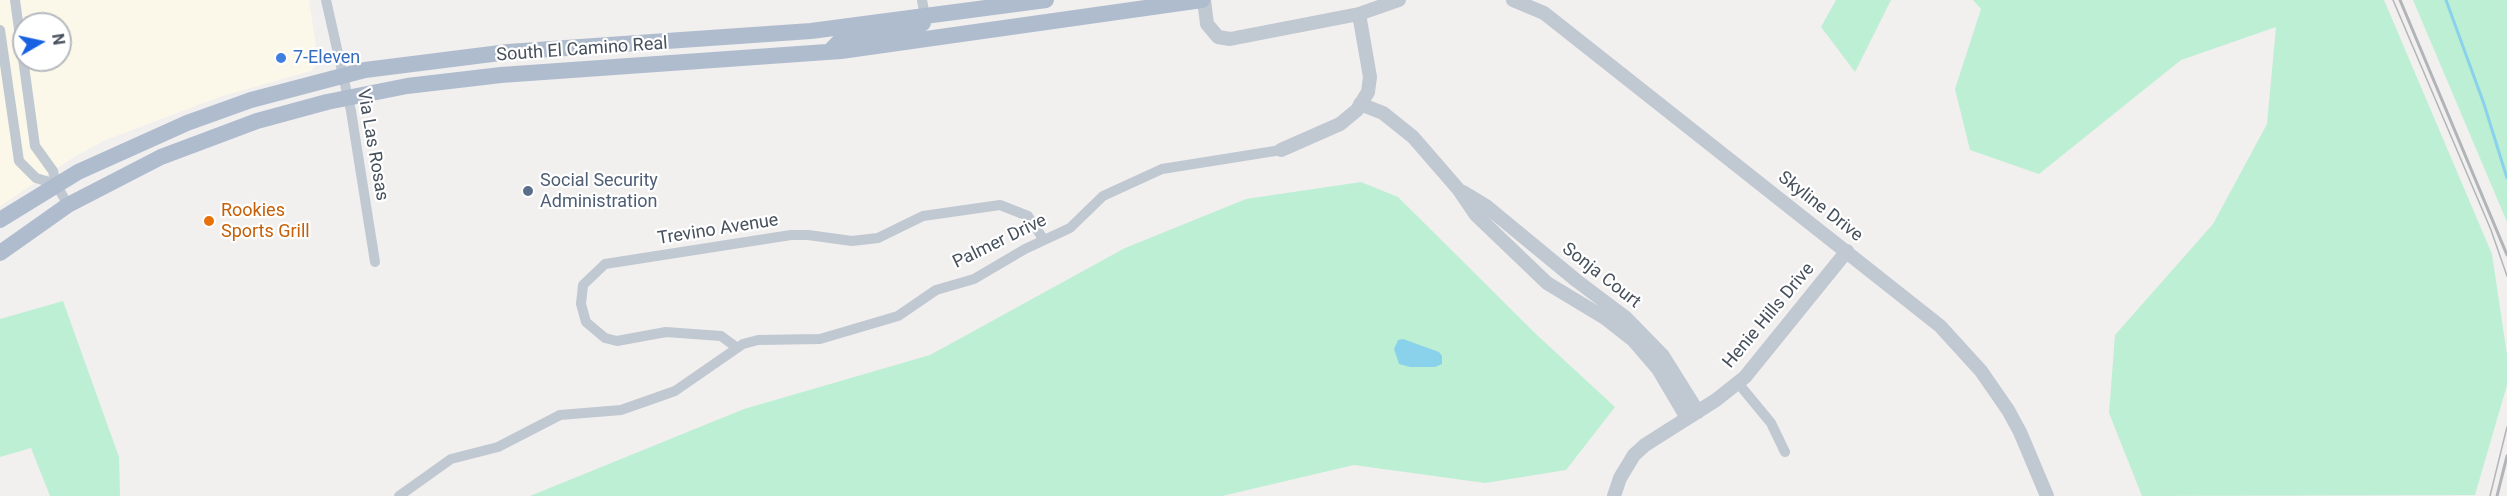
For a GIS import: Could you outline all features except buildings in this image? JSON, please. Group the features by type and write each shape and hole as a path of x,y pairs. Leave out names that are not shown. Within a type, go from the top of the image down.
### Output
{"main road":[{"name":"South El Camino Real","path":"0,220 56,184 187,123 251,100 342,76 458,57 811,30 924,8 1046,0"},
{"name":"South El Camino Real","path":"0,253 68,205 196,142 257,121 347,98 428,83 501,75 830,52 1203,0"},
{"path":"830,52 841,39 917,27 922,24 924,8"}],"street":[{"path":"15,0 35,146 53,171 56,184 68,205"},
{"name":"Via Las Rosas","path":"326,0 347,98 375,262"},
{"path":"1203,0 1207,24 1218,37 1230,39 1359,14 1399,0"},
{"name":"Skyline Drive","path":"1513,0 1544,13 1940,326 1981,371 2020,432 2047,496"},
{"name":"Palmer Drive","path":"399,496 450,459 498,447 560,415 621,410 675,391 736,347 758,340 820,339 898,316 936,290 974,279 1070,228 1103,196 1162,169 1281,150 1340,124 1357,110 1368,92 1370,77 1359,14"},
{"path":"0,30 19,161 36,178 56,184"},
{"name":"Sonja Court","path":"1360,104 1383,113 1413,137 1460,190 1476,215 1546,283 1605,318 1633,340 1693,415"},
{"name":"Sonja Court","path":"1460,190 1486,206 1577,281 1625,317 1663,356 1693,415"},
{"name":"Trevino Avenue","path":"736,347 721,336 699,334 666,332 617,340 605,338 586,322 581,304 584,285 605,264 791,235 808,235 852,242 878,238 923,216 1000,205 1028,216 1044,240"},
{"name":"Henie Hills Drive","path":"1614,496 1620,478 1634,455 1737,383 1847,251"},
{"path":"1737,383 1772,423 1785,452"}],"shaded area":[{"path":"0,0 309,0 318,60 311,71 222,96 103,141 74,157 0,206"}],"green space":[{"path":"1836,0 1891,0 1855,72 1821,27"},
{"path":"1973,0 2384,0 2492,254 2507,355 2507,385 2475,495 2142,496 2109,413 2115,335 2213,224 2267,124 2276,27 2181,60 2039,174 1970,150 1955,89 1981,9"},
{"path":"2413,0 2507,0 2507,222"},
{"path":"1361,182 1398,197 1538,336 1615,407 1566,470 1485,483 1354,465 1222,496 530,496 744,409 930,355 1125,248 1246,199"},
{"path":"63,301 119,457 120,496 50,496 31,448 0,457 0,319"}],"water":[{"path":"1403,339 1439,352 1442,356 1442,364 1435,367 1410,367 1399,364 1394,349 1398,340"}],"waterway":[{"path":"2446,0 2484,104 2507,178"}],"tram line":[{"path":"2393,0 2491,230 2507,276"},
{"path":"2490,496 2507,427"}],"railway":[{"path":"2400,0 2507,255"},
{"path":"2497,496 2507,456"}],"place":[{"name":"7-Eleven","path":"281,58"},
{"name":"Social Security Administration","path":"528,191"},
{"name":"Rookies Sports Grill","path":"209,221"}]}
